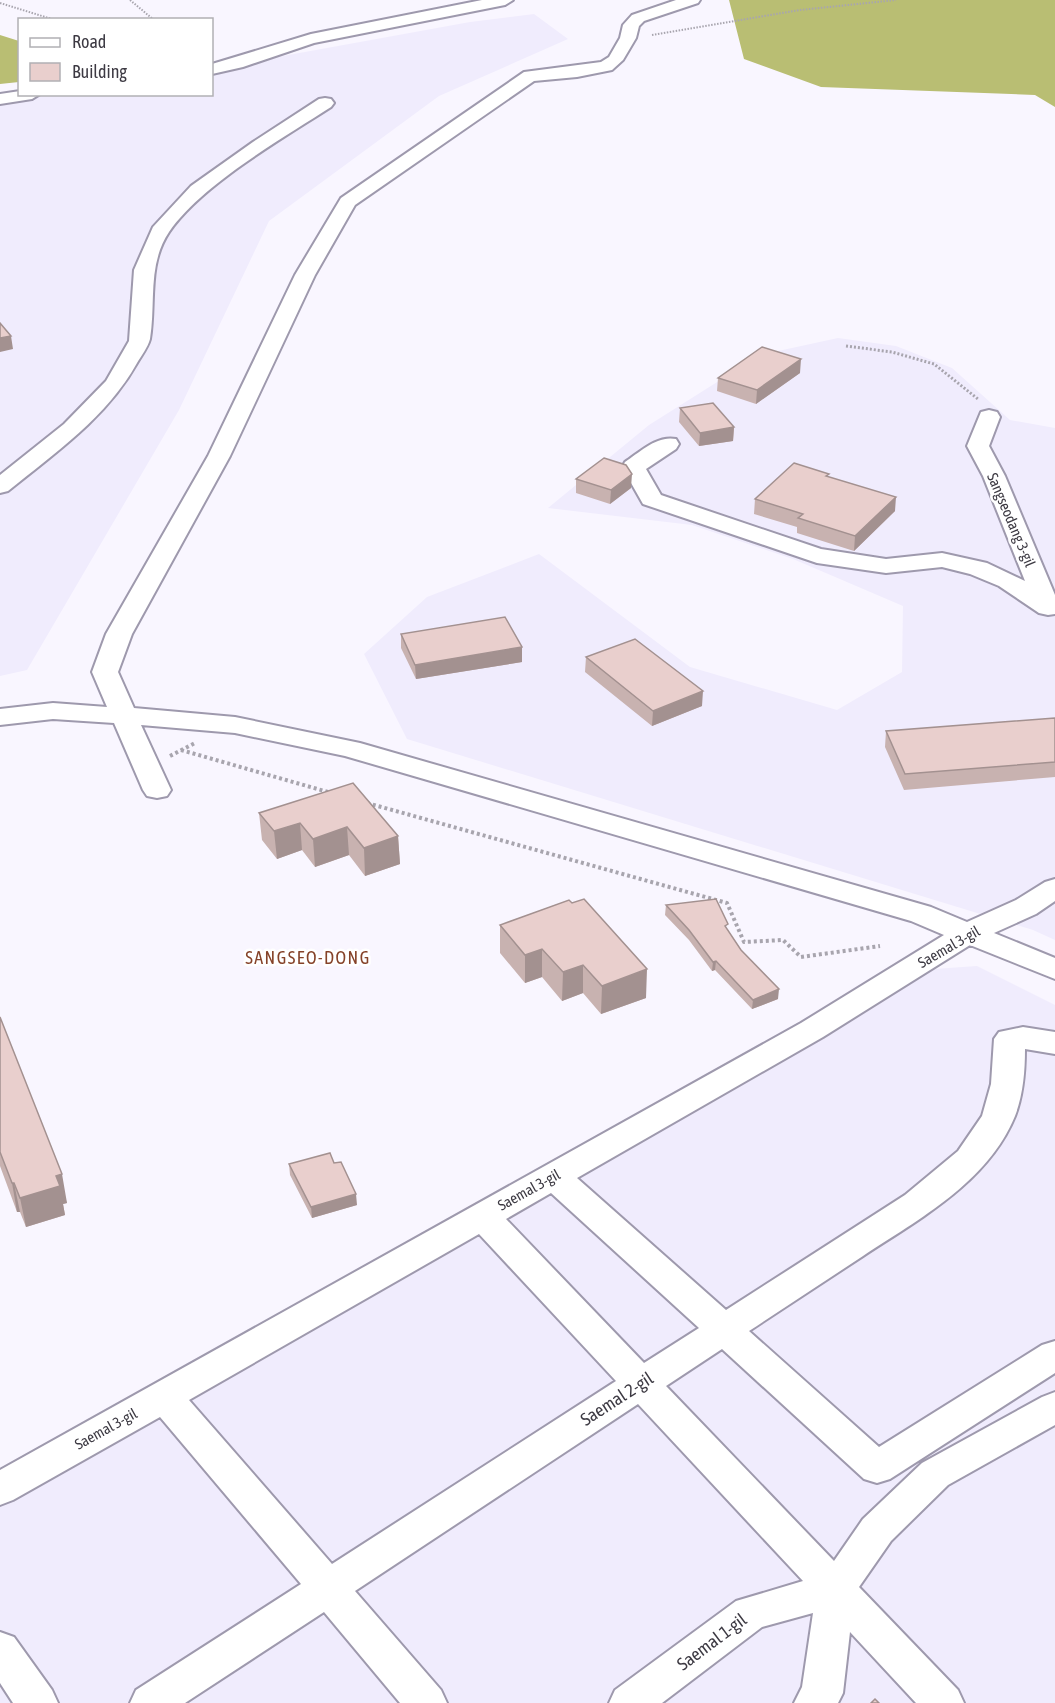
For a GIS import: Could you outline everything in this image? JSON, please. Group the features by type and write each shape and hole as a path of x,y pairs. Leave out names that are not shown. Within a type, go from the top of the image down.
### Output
{"street":[{"path":"213,69 311,39 505,0"},
{"path":"157,790 105,672 119,634 219,456 305,275 348,201 530,76 577,72 606,66 615,60 628,38 631,25 638,18 692,0"},
{"path":"0,99 19,96"},
{"path":"0,486 72,429 115,384 140,341 144,270 160,231 198,190 259,146 325,103"},
{"name":"Sangseodang 3-gil","path":"989,417 978,446 994,476 1051,615"},
{"path":"668,444 633,466 646,486 651,499 817,556 886,566 942,560 957,563 1008,581 1051,615"},
{"path":"0,717 53,711 124,714 235,725 350,749 921,914 970,932 1055,969"},
{"name":"Saemal 3-gil","path":"0,1489 812,1030 970,932 1026,907 1055,888"},
{"name":"Saemal 2-gil","path":"151,1703 917,1204 954,1175 987,1138 1004,1101 1009,1073 1010,1039 1023,1038 1055,1043"},
{"path":"554,1176 877,1468 1055,1355"},
{"path":"483,1216 943,1703"},
{"path":"164,1396 426,1703"},
{"path":"815,1703 822,1693 836,1589 877,1530 935,1474 1055,1407"},
{"name":"Saemal 1-gil","path":"630,1703 750,1613 836,1589"},
{"path":"0,1650 38,1703"}],"path":[{"path":"130,0 152,18"},
{"path":"628,38 710,27 800,10 896,0"},
{"path":"0,3 49,18"},
{"path":"846,346 892,352 934,364 978,398 989,417"},
{"path":"169,757 196,743"},
{"path":"182,750 331,793"},
{"path":"366,803 727,903 744,942 783,940 801,957 880,946"}],"shaded area":[{"path":"534,14 568,39 439,96 269,221 179,410 27,670 0,676 0,102 40,96 213,96 213,69 470,22"},
{"path":"838,338 896,346 952,368 1010,420 1055,428 1055,940 1033,930 407,739 364,654 427,597 539,554 690,667 837,710 902,672 903,606 793,559 692,525 548,508 649,425 760,355"},
{"path":"977,966 1055,1005 1055,1703 0,1703 0,1497 920,970"}],"green space":[{"path":"729,0 1055,0 1055,107 1035,95 821,87 744,59"},
{"path":"0,35 18,41 18,82 0,84"}],"building":[{"path":"0,323 11,336 0,338"},
{"path":"762,347 801,359 757,390 718,378"},
{"path":"713,403 734,427 700,433 680,408"},
{"path":"604,458 626,465 632,474 611,490 576,479"},
{"path":"794,463 829,474 826,476 896,497 855,536 798,518 803,514 755,499"},
{"path":"505,617 522,647 415,665 401,634"},
{"path":"635,639 703,691 653,711 586,657"},
{"path":"1055,718 1055,762 905,774 886,731"},
{"path":"353,783 398,836 364,848 347,827 313,839 300,823 274,831 259,813"},
{"path":"584,899 647,969 602,986 583,965 563,972 542,949 525,955 500,925 569,900 572,903"},
{"path":"716,899 728,924 725,926 741,950 779,989 753,1000 716,961 713,962 689,930 666,905"},
{"path":"0,1017 62,1174 56,1176 60,1186 20,1198 0,1152"},
{"path":"330,1153 334,1163 341,1162 356,1194 311,1207 289,1164"}],"district":[{"name":"SANGSEO-DONG","path":"308,958"}]}
